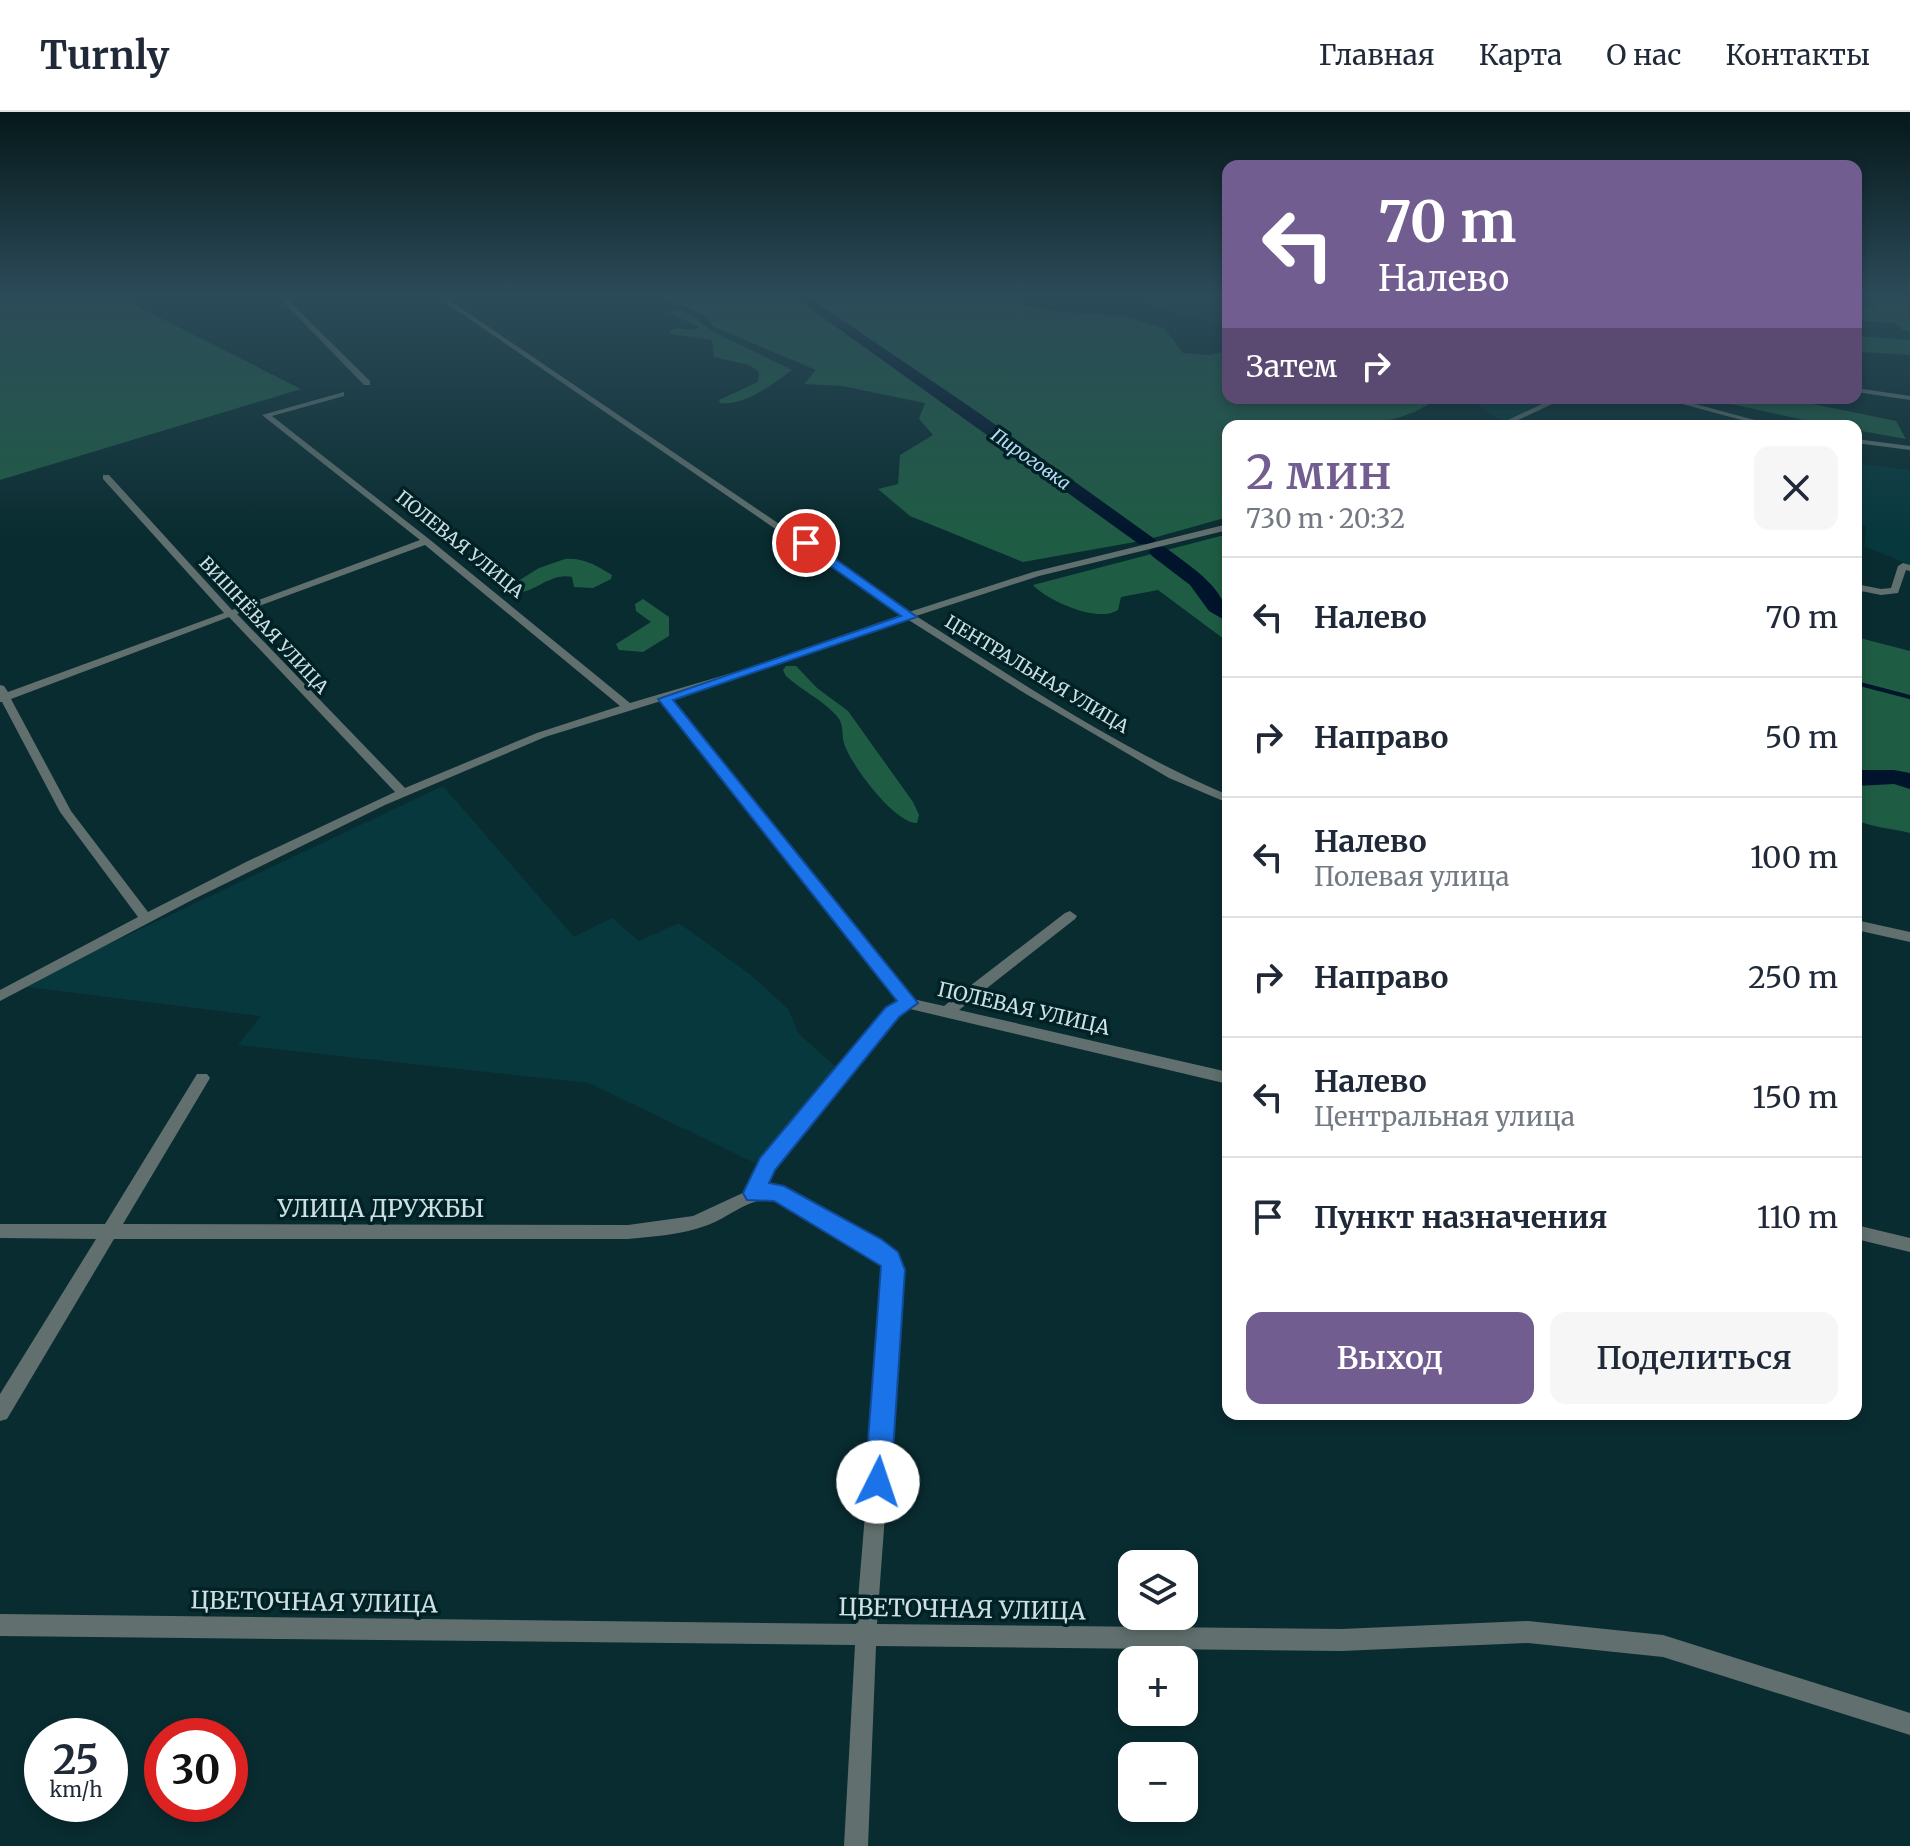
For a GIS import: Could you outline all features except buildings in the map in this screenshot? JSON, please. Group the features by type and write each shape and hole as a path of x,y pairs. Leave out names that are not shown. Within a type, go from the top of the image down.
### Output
{"street":[{"path":"361,377 367,383"},
{"name":"ЦЕНТРАЛЬНАЯ УЛИЦА","path":"558,377 910,617 1173,776 1222,796"},
{"path":"1862,391 1910,398"},
{"name":"ПОЛЕВАЯ УЛИЦА","path":"341,394 266,415 627,706"},
{"path":"1512,420 1548,404"},
{"path":"1687,404 1747,420"},
{"path":"1862,442 1910,448"},
{"name":"ВИШНЁВАЯ УЛИЦА","path":"106,477 229,612 402,792"},
{"path":"0,996 145,917 402,792 516,744 627,706 665,699 1010,582 1222,529"},
{"path":"145,917 66,812 2,695 426,541"},
{"path":"1862,588 1895,591 1903,566 1910,568"},
{"name":"ПОЛЕВАЯ УЛИЦА","path":"665,699 908,1003 1222,1077"},
{"path":"946,1012 1070,916"},
{"path":"1862,926 1910,937"},
{"path":"856,1846 866,1633 894,1270 890,1259 873,1246 777,1192 754,1193 767,1165 796,1129 893,1012 908,1003"},
{"path":"0,1412 202,1078"},
{"name":"УЛИЦА ДРУЖБЫ","path":"0,1231 628,1232 702,1221 754,1193"},
{"path":"1862,1233 1910,1245"},
{"name":"ЦВЕТОЧНАЯ УЛИЦА","path":"0,1625 1341,1640 1528,1632 1663,1646 1910,1724"}],"shaded area":[{"path":"1477,404 1547,404 1508,420 1500,420"},
{"path":"1862,464 1910,470 1910,565 1864,546 1866,526 1862,525"},
{"path":"443,786 574,937 612,918 639,941 679,923 751,975 788,1009 799,1034 837,1068 755,1163 589,1083 238,1045 261,1016 20,986"}],"green space":[{"path":"0,377 277,377 301,389 0,480"},
{"path":"759,377 782,377 749,398 720,403 719,400 758,382"},
{"path":"810,377 1222,377 1222,404 1428,404 1389,420 1222,420 1222,519 1146,540 1023,562 910,516 878,489 898,484 900,455 933,435 919,419 925,403 842,386 804,384"},
{"path":"1731,404 1813,404 1896,421 1906,439 1862,431 1862,420 1804,420"},
{"path":"1222,536 1222,638 1158,590 1121,597 1118,610 1098,614 1060,603 1033,585"},
{"path":"565,559 590,563 612,575 611,579 593,588 574,587 572,577 563,576 522,592 502,591 539,568"},
{"path":"643,599 669,617 669,636 643,652 619,650 616,644 651,622 636,611 635,604"},
{"path":"1862,639 1910,651 1910,833 1862,822"},
{"path":"786,666 796,666 817,688 848,711 913,802 919,815 917,823 897,814 874,791 848,753 838,718 786,676 783,670"}],"waterway":[{"name":"Пироговка","path":"916,377 1146,540"},
{"name":"Пироговка","path":"1159,552 1197,581 1222,612"},
{"path":"1862,685 1910,697"},
{"name":"Пироговка","path":"1862,778 1894,777 1910,781"}],"route":[{"path":"806,543 910,617 665,699 908,1003 893,1012 796,1129 767,1165 754,1193 777,1192 873,1246 890,1259 894,1270 878,1482"}]}
